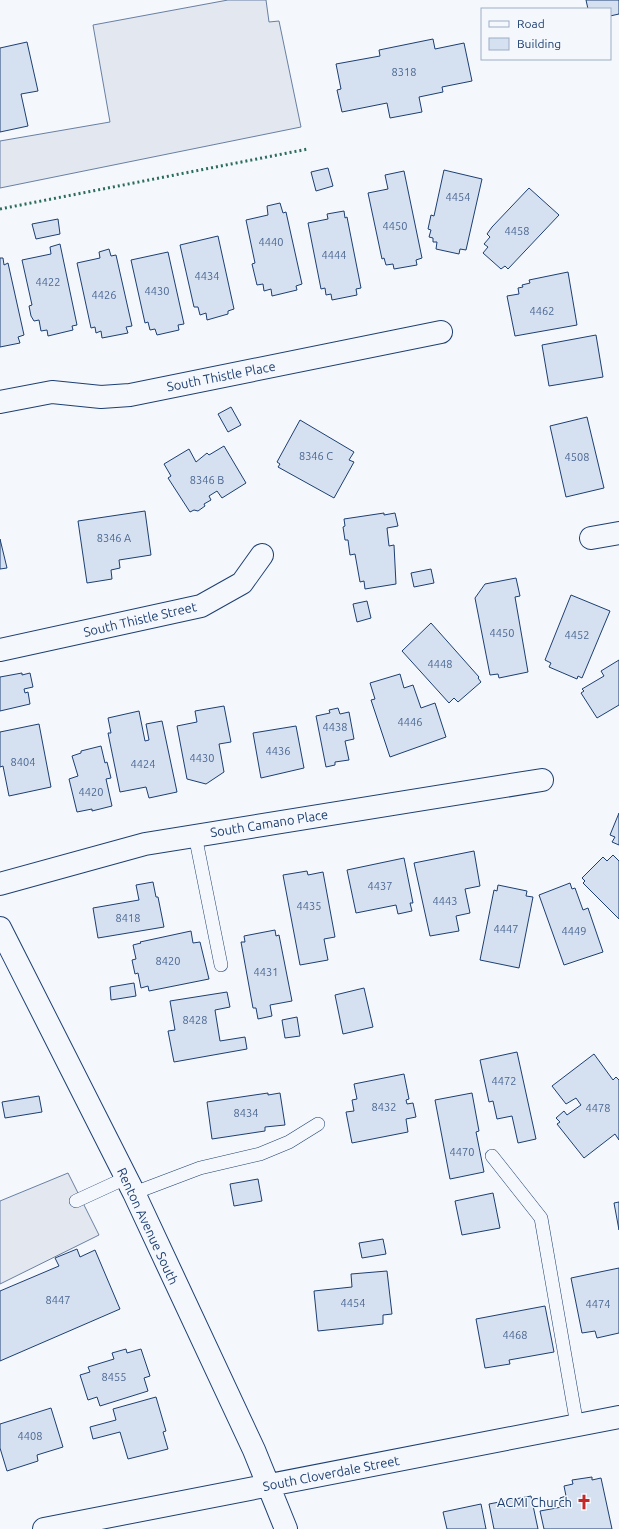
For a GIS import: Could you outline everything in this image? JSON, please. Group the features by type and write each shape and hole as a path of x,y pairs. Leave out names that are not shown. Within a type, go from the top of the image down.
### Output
{"street":[{"name":"South Thistle Place","path":"0,402 52,392 101,396 130,395 441,332"},
{"path":"591,538 619,533"},
{"name":"South Thistle Street","path":"0,650 201,606 242,583 262,555"},
{"name":"South Camano Place","path":"0,884 145,844 542,780"},
{"name":"Renton Avenue South","path":"0,928 130,1186 269,1486 286,1529"},
{"name":"South Cloverdale Street","path":"44,1529 619,1417"}],"lane":[{"path":"195,835 221,966"},
{"path":"76,1201 200,1168 260,1154 290,1142 318,1124"},
{"path":"492,1156 541,1218 577,1425"}],"shaded area":[{"path":"228,0 266,0 269,22 279,21 301,127 0,188 0,141 110,122 93,25"},
{"path":"68,1173 99,1235 0,1284 0,1201"}],"building":[{"path":"586,0 619,0 619,14 611,16 611,8 588,8"},
{"path":"433,39 435,49 464,43 472,81 442,87 443,92 419,97 422,112 390,118 387,103 342,112 337,90 341,89 336,64 380,56 379,50"},
{"path":"27,42 38,91 21,94 28,126 0,132 0,48"},
{"path":"328,168 333,186 316,191 311,172"},
{"path":"444,170 482,179 466,250 460,249 459,254 436,249 437,242 433,242 433,238 429,237 431,230 428,229 431,215 434,216"},
{"path":"404,171 422,258 416,260 417,265 394,269 393,264 386,265 384,258 382,259 368,193 388,189 385,175"},
{"path":"529,188 559,215 508,269 505,266 501,269 483,253 488,247 484,244 490,237 487,234"},
{"path":"280,203 283,213 286,212 302,284 296,286 297,290 272,296 271,289 264,291 263,284 257,285 252,264 255,263 246,220 268,215 267,206"},
{"path":"344,211 345,218 347,217 361,288 356,289 357,295 332,300 331,294 326,295 325,288 321,289 308,223 328,219 327,214"},
{"path":"58,219 60,234 36,239 32,224"},
{"path":"218,236 234,309 228,311 228,314 207,320 206,313 200,315 198,307 194,307 180,245"},
{"path":"60,244 77,325 72,326 73,330 48,336 47,330 41,331 39,320 34,321 31,316 29,306 32,305 22,260 51,254 50,247"},
{"path":"109,249 111,256 116,255 132,326 126,327 128,333 102,338 101,331 96,333 95,327 91,328 77,263 100,258 99,252"},
{"path":"168,252 184,324 178,325 179,330 157,335 155,329 150,330 148,322 145,323 131,260"},
{"path":"0,258 3,258 4,265 8,263 24,335 18,337 20,343 0,347"},
{"path":"568,272 577,325 515,336 507,296 519,294 518,288 523,287 522,285 530,283 529,280"},
{"path":"596,335 603,377 549,386 542,345"},
{"path":"231,407 241,425 228,432 218,414"},
{"path":"587,417 604,488 566,497 550,426"},
{"path":"300,420 354,452 349,460 354,462 334,498 278,467 280,464 277,462"},
{"path":"224,446 246,483 222,498 217,491 209,496 211,500 204,504 205,506 198,511 194,510 190,512 168,478 171,476 164,464 189,449 196,462 207,453 209,455"},
{"path":"145,511 151,555 119,560 120,568 111,570 112,579 87,583 78,521"},
{"path":"384,513 384,515 395,513 398,526 387,528 389,546 394,545 396,584 365,589 364,581 360,582 355,554 350,555 348,540 345,540 343,527 345,526 344,519"},
{"path":"0,539 7,568 0,569"},
{"path":"431,569 434,583 414,587 411,573"},
{"path":"516,578 520,596 515,597 528,672 499,678 498,674 490,675 475,598 485,584"},
{"path":"571,595 610,611 582,678 578,676 577,679 549,667 551,663 545,660"},
{"path":"367,601 371,618 357,622 353,604"},
{"path":"431,623 479,677 478,678 481,682 458,702 454,698 449,703 402,651"},
{"path":"619,660 619,705 597,718 581,693 584,691 582,689 604,676 601,671"},
{"path":"22,673 22,675 30,673 33,687 24,689 25,693 28,692 30,704 0,711 0,677"},
{"path":"400,674 404,688 413,685 421,708 435,703 446,737 390,757 371,700 375,699 370,683"},
{"path":"224,706 231,742 219,744 224,772 206,784 187,779 177,726 197,722 195,711"},
{"path":"338,708 340,714 349,712 354,739 345,741 349,760 335,762 335,765 326,767 316,716 330,713 329,710"},
{"path":"139,711 145,741 149,740 146,724 162,721 177,792 149,798 146,787 120,792 108,733 111,733 108,718"},
{"path":"39,724 51,787 9,796 3,766 0,767 0,732"},
{"path":"296,726 304,768 261,778 253,733"},
{"path":"101,746 105,763 107,762 111,778 106,779 112,806 92,811 92,809 77,812 69,779 78,776 72,756 81,753 81,751"},
{"path":"619,813 619,845 612,842 615,837 610,835"},
{"path":"474,851 480,886 465,889 470,913 456,916 459,931 430,936 414,863"},
{"path":"613,855 619,861 619,919 583,883 585,881 582,878 603,857 607,861"},
{"path":"404,858 413,903 410,903 412,911 398,914 396,905 356,913 347,870"},
{"path":"307,871 308,875 323,872 335,937 324,939 328,960 300,965 283,875"},
{"path":"153,882 156,897 158,897 164,927 98,938 93,908 139,900 136,885"},
{"path":"570,883 572,889 575,888 583,910 588,908 603,952 564,965 539,895"},
{"path":"498,885 527,891 526,896 533,897 519,968 480,960 494,890 497,891"},
{"path":"275,930 276,936 279,935 292,1001 270,1005 272,1016 258,1019 256,1008 253,1008 241,942 245,942 244,936"},
{"path":"191,931 193,943 200,942 209,979 149,991 148,986 141,988 138,973 135,974 132,960 136,959 133,945 141,943 140,942"},
{"path":"134,983 136,996 111,1000 110,987"},
{"path":"364,988 373,1027 343,1034 335,995"},
{"path":"227,992 230,1007 215,1010 220,1041 245,1037 247,1049 174,1062 168,1031 175,1030 170,1001"},
{"path":"297,1017 300,1036 285,1038 282,1020"},
{"path":"517,1052 536,1139 518,1143 512,1116 497,1119 493,1101 489,1102 480,1060"},
{"path":"594,1054 613,1080 616,1077 619,1080 619,1140 615,1134 584,1158 557,1124 560,1122 556,1118 564,1111 567,1115 581,1105 576,1098 566,1104 552,1086"},
{"path":"404,1074 409,1099 406,1100 407,1104 413,1103 416,1117 406,1119 408,1132 352,1143 346,1112 354,1111 352,1100 357,1099 354,1084"},
{"path":"268,1093 268,1095 280,1093 285,1125 265,1127 265,1131 212,1139 207,1102"},
{"path":"472,1093 479,1131 476,1132 484,1172 450,1179 435,1100"},
{"path":"39,1096 42,1112 5,1118 2,1102"},
{"path":"258,1179 262,1201 234,1206 230,1184"},
{"path":"493,1193 500,1228 462,1235 455,1201"},
{"path":"619,1202 619,1230 614,1203"},
{"path":"383,1239 386,1254 362,1258 359,1243"},
{"path":"77,1249 80,1257 95,1250 120,1309 0,1361 0,1291 59,1266 55,1258"},
{"path":"619,1268 619,1333 597,1338 595,1331 582,1333 571,1278"},
{"path":"387,1271 392,1314 383,1315 383,1324 318,1331 314,1291 352,1287 351,1274"},
{"path":"545,1306 554,1352 509,1360 510,1364 485,1368 476,1319"},
{"path":"126,1349 127,1353 141,1349 150,1376 144,1378 148,1391 100,1406 97,1397 88,1400 80,1375 90,1372 88,1367 114,1359 112,1353"},
{"path":"156,1397 166,1431 163,1432 168,1449 128,1459 120,1432 93,1439 90,1427 116,1420 113,1409"},
{"path":"51,1408 63,1447 37,1455 38,1461 7,1471 0,1448 0,1424"},
{"name":"ACMI Church","path":"592,1477 592,1480 601,1478 612,1529 544,1529 540,1511 562,1507 560,1498 566,1496 564,1486 573,1484 572,1480"},
{"path":"531,1496 538,1529 494,1529 489,1504"},
{"path":"481,1504 486,1529 447,1529 443,1512"}],"hedge":[{"path":"0,209 308,149"}],"place":[{"name":"ACMI Church","path":"584,1502"}]}
